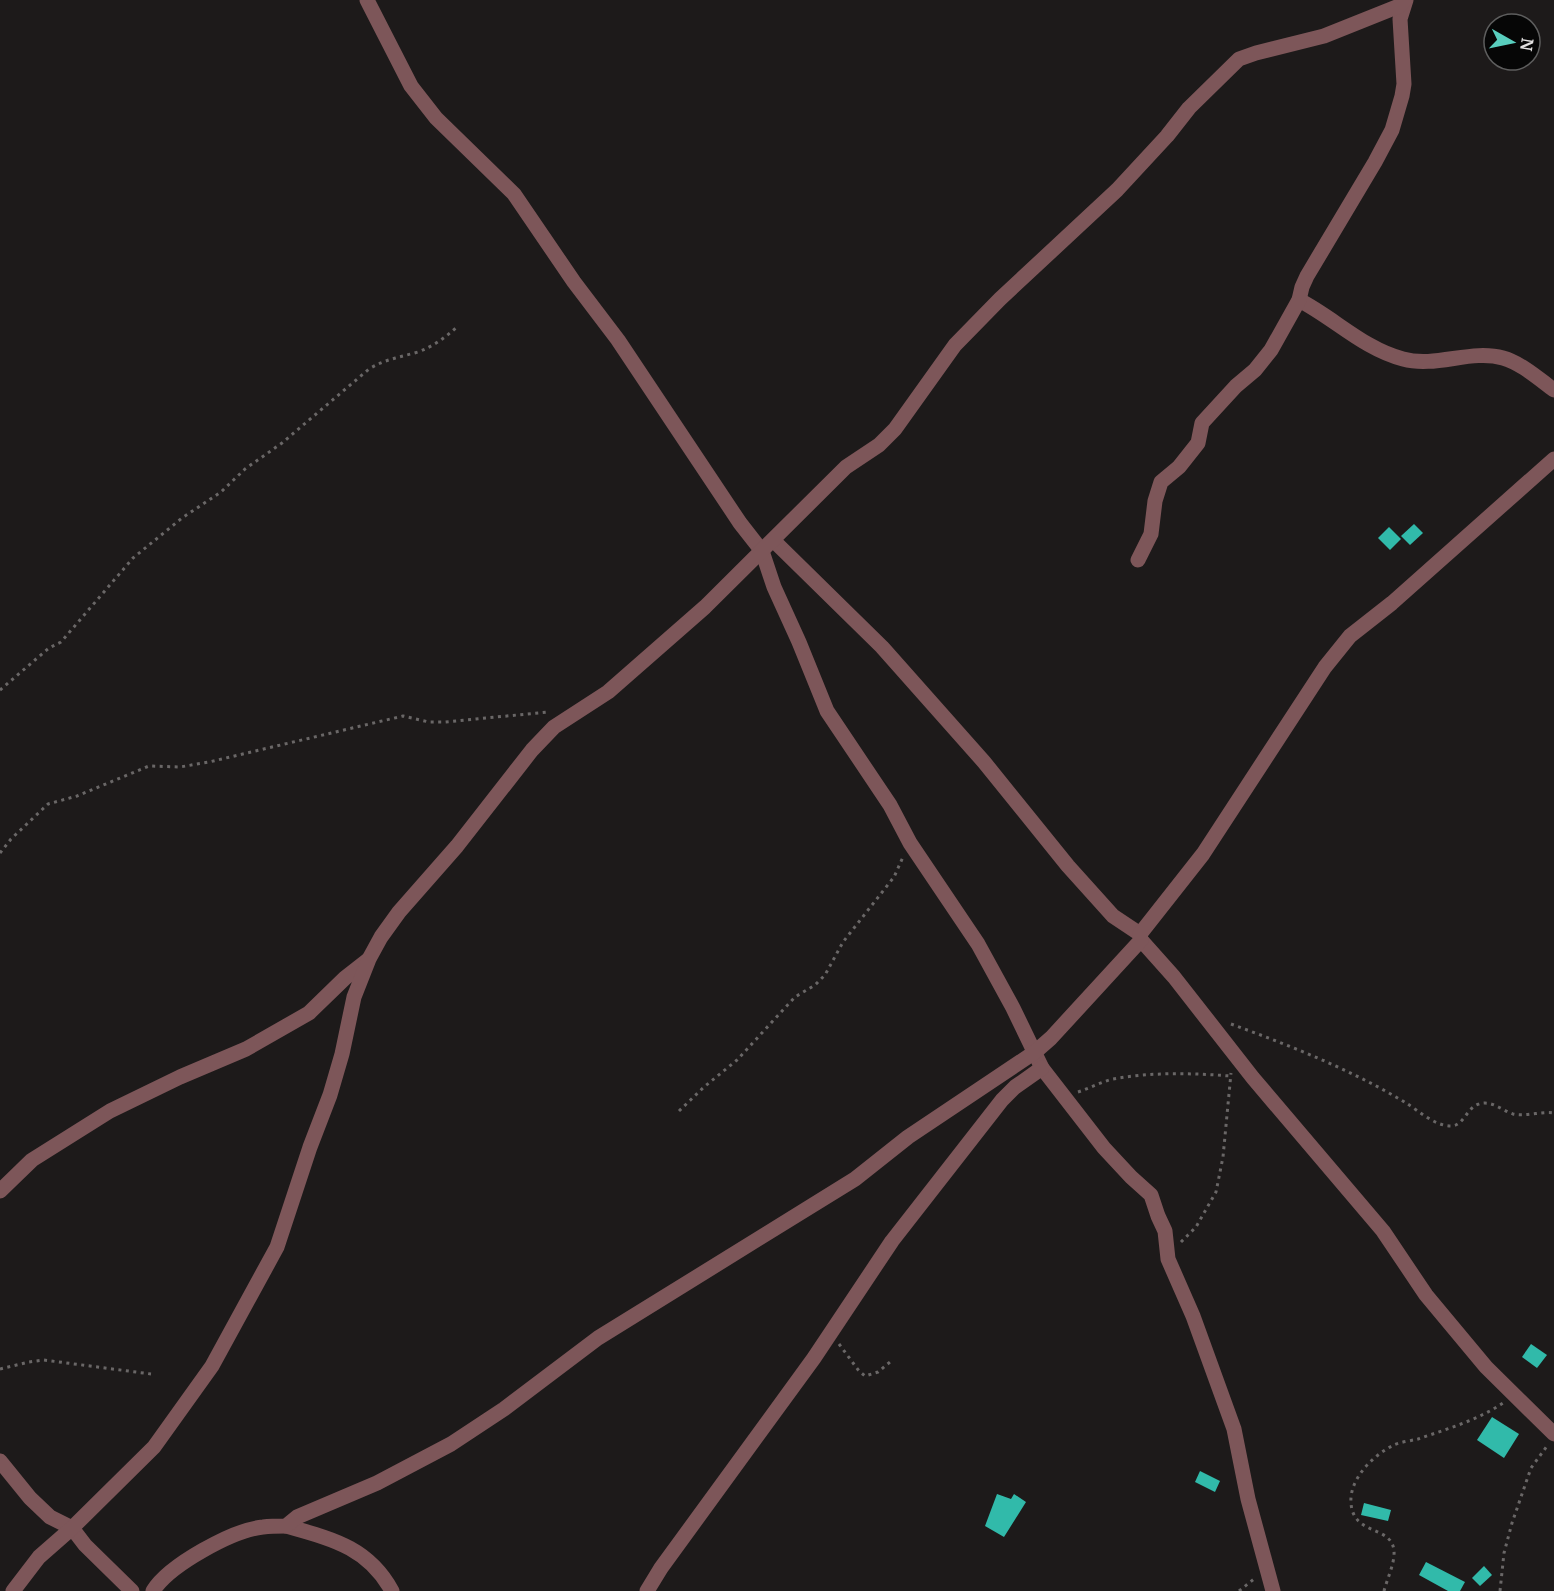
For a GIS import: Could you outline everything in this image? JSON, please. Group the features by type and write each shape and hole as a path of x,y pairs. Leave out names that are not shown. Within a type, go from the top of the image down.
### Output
{"street":[{"path":"367,0 411,86 436,118 514,194 574,282 618,340 740,523 882,648 984,762 1068,866 1113,916 1140,937 1237,1058 1383,1231 1426,1295 1486,1367 1552,1436"},
{"path":"13,1591 39,1557 72,1528 154,1447 212,1366 276,1247 322,1118 342,1054 354,997 369,959 399,912 457,846 532,750 554,727 608,692 705,607 846,467 879,445 895,429 955,345 1000,298 1117,190 1167,136 1189,108 1239,59 1324,36 1399,6 1405,0"},
{"path":"1138,560 1151,534 1155,501 1161,482 1179,467 1198,443 1202,423 1236,386 1255,370 1271,350 1299,300 1307,276 1376,162 1392,130 1404,84 1400,19 1405,0"},
{"path":"1299,300 1320,311 1364,342 1403,359 1423,362 1488,356 1505,358 1538,377 1554,390"},
{"path":"286,1526 297,1517 377,1483 451,1444 504,1409 598,1338 855,1179 908,1137 1035,1052 1051,1038 1140,937 1203,854 1319,675 1350,636 1392,603 1554,459"},
{"path":"768,546 774,587 827,711 890,805 910,843 978,944 1042,1068 1118,1164 1151,1195 1165,1230 1170,1266 1193,1316 1227,1408 1242,1462 1248,1499 1273,1591"},
{"path":"0,1191 32,1160 110,1111 180,1077 246,1049 309,1013 345,978 369,959"},
{"path":"646,1591 831,1333 892,1241 1002,1100 1015,1087 1042,1068"},
{"path":"0,1461 30,1498 50,1517 72,1528 85,1545 132,1591"},
{"path":"153,1591 166,1574 185,1561 228,1539 262,1527 286,1526 329,1538 352,1548 383,1575 392,1591"}],"path":[{"path":"0,690 49,648 61,642 133,558 182,518 221,492 369,369 380,362 434,345 458,326"},
{"path":"0,853 11,838 48,804 77,796 149,766 180,767 209,762 403,716 429,722 445,722 526,713 577,711"},
{"path":"679,1111 737,1060 795,997 815,985 825,975 843,942 894,877 910,843"},
{"path":"1204,1015 1291,1046 1320,1059 1404,1102 1437,1122 1455,1125 1473,1107 1484,1103 1491,1103 1512,1113 1554,1113"},
{"path":"1166,1250 1185,1239 1196,1227 1216,1192 1223,1157 1230,1076 1237,1058"},
{"path":"1062,1096 1111,1080 1130,1077 1197,1074 1230,1076"},
{"path":"831,1333 863,1374 873,1375 890,1362"},
{"path":"0,1369 44,1360 151,1374"},
{"path":"1384,1591 1394,1552 1392,1543 1385,1535 1356,1520 1352,1512 1351,1499 1354,1483 1375,1457 1392,1446 1473,1420 1514,1396"},
{"path":"1500,1591 1504,1553 1512,1523 1532,1468 1552,1436"}],"building":[{"path":"1414,524 1423,533 1410,545 1401,536"},
{"path":"1389,527 1401,539 1390,550 1378,538"},
{"path":"1531,1344 1547,1355 1537,1368 1522,1357"},
{"path":"1492,1417 1519,1434 1504,1458 1477,1440"},
{"path":"1200,1471 1220,1481 1215,1492 1195,1482"},
{"path":"997,1494 1011,1499 1014,1494 1026,1502 1004,1537 985,1526"},
{"path":"1364,1503 1391,1510 1388,1521 1361,1515"},
{"path":"1426,1562 1465,1582 1460,1591 1448,1591 1419,1575"},
{"path":"1484,1566 1492,1575 1480,1586 1472,1578"}]}
